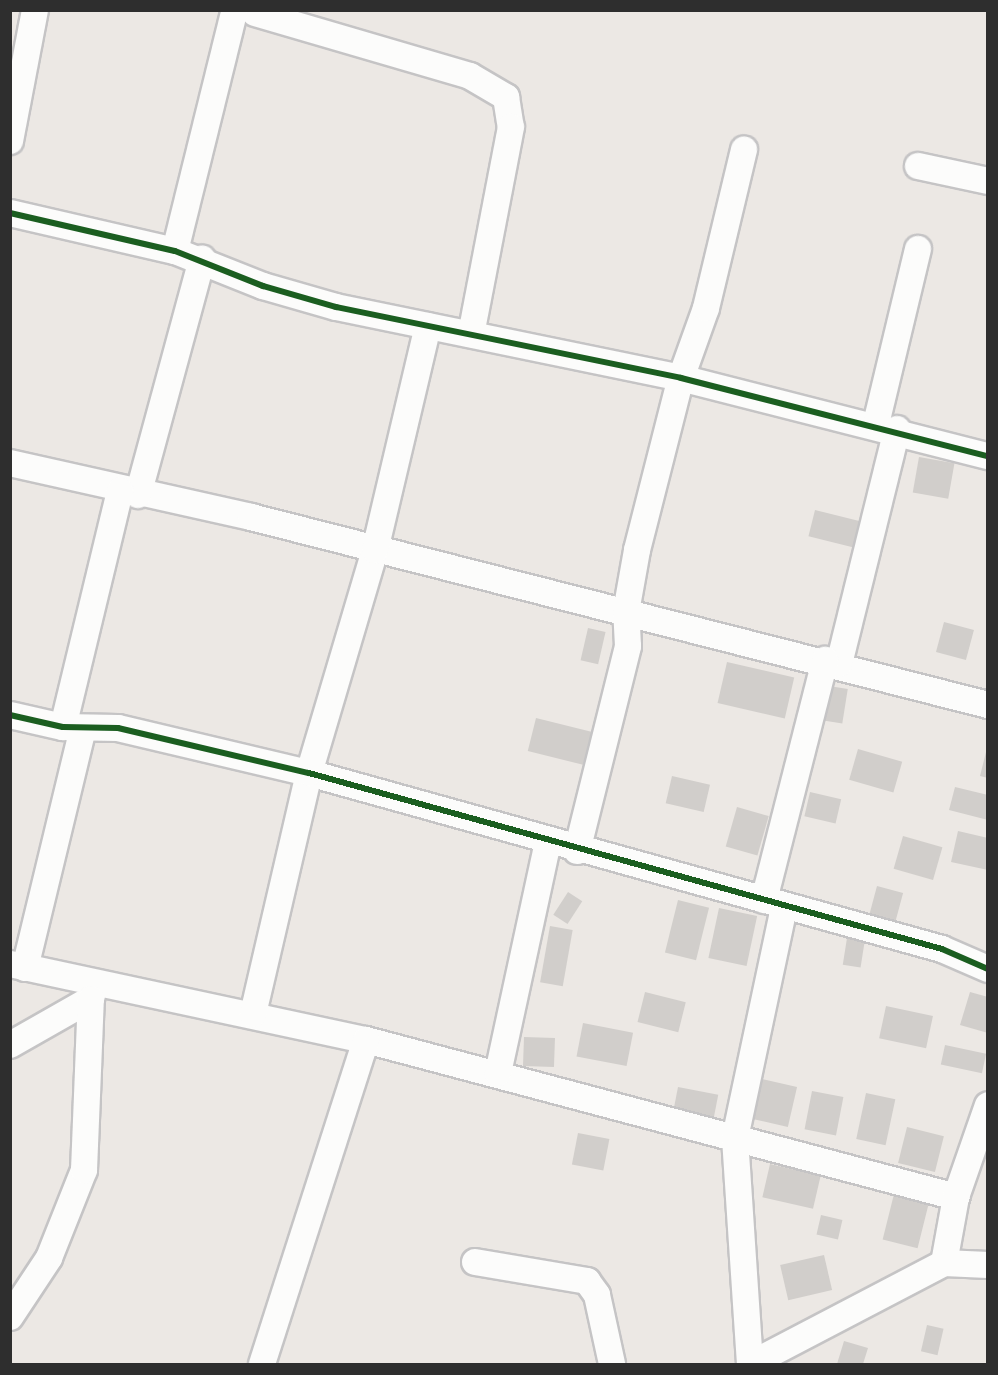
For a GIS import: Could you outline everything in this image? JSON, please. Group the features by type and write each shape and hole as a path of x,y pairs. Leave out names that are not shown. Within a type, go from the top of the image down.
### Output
{"street":[{"path":"10,141 35,10"},
{"path":"175,251 247,11 470,76 506,97 511,127 471,334"},
{"path":"577,851 628,646 626,612 681,378 706,308 744,150"},
{"path":"918,166 987,181"},
{"path":"10,213 175,251 202,259 263,286 428,326 681,378 886,427 987,456"},
{"path":"918,249 886,427 774,904 735,1138 751,1365 944,1263 987,1264"},
{"path":"202,259 129,493 18,966 93,991 253,1014 366,1040 498,1073 956,1197"},
{"path":"253,1014 309,773 375,550 428,326"},
{"path":"10,463 832,662 987,705"},
{"path":"10,715 73,727 118,728 309,773 577,851 942,950 987,967"},
{"path":"498,1073 548,841"},
{"path":"10,1045 93,991"},
{"path":"10,1317 49,1258 84,1170 93,991"},
{"path":"262,1365 366,1040"},
{"path":"944,1263 956,1197 987,1106"},
{"path":"475,1262 587,1281 597,1295 612,1365"}],"building":[{"path":"919,457 954,463 948,499 913,492"},
{"path":"815,510 871,524 865,550 808,536"},
{"path":"944,622 974,630 966,660 936,652"},
{"path":"588,628 606,632 598,664 581,660"},
{"path":"727,662 794,678 785,718 718,703"},
{"path":"829,686 848,689 842,724 824,721"},
{"path":"536,718 591,732 583,765 528,751"},
{"path":"988,744 988,778 980,776"},
{"path":"858,749 902,762 893,792 849,780"},
{"path":"672,776 710,785 704,812 666,803"},
{"path":"955,787 988,795 988,820 949,810"},
{"path":"810,792 841,799 836,824 804,816"},
{"path":"737,807 769,816 757,856 726,846"},
{"path":"958,831 988,838 988,870 951,862"},
{"path":"903,836 942,847 933,880 894,869"},
{"path":"877,886 903,893 895,922 869,915"},
{"path":"568,892 582,901 568,924 553,915"},
{"path":"678,900 709,908 696,960 665,952"},
{"path":"719,908 757,916 747,966 708,958"},
{"path":"550,926 573,930 563,986 540,982"},
{"path":"847,938 865,941 861,967 843,965"},
{"path":"645,992 686,1002 678,1032 638,1022"},
{"path":"970,992 988,997 988,1033 960,1025"},
{"path":"886,1006 933,1016 926,1048 879,1038"},
{"path":"583,1023 633,1033 627,1066 577,1056"},
{"path":"524,1037 555,1038 554,1067 523,1066"},
{"path":"945,1045 986,1054 982,1073 941,1065"},
{"path":"762,1079 797,1087 788,1127 753,1119"},
{"path":"678,1087 718,1095 713,1121 673,1114"},
{"path":"812,1091 843,1097 836,1135 805,1129"},
{"path":"866,1093 895,1099 886,1145 856,1139"},
{"path":"907,1127 944,1136 935,1172 898,1163"},
{"path":"578,1133 609,1139 603,1171 572,1164"},
{"path":"770,1164 821,1176 813,1209 762,1197"},
{"path":"894,1194 929,1203 918,1248 883,1240"},
{"path":"821,1215 842,1220 838,1239 817,1234"},
{"path":"824,1255 832,1290 788,1300 780,1265"},
{"path":"927,1325 944,1329 937,1355 921,1351"},
{"path":"844,1341 868,1348 863,1364 837,1364"}],"cycle path":[{"path":"10,213 175,251 263,286 336,307 681,378 988,456"},
{"path":"10,715 63,727 118,728 309,773 942,949 988,969"}]}
